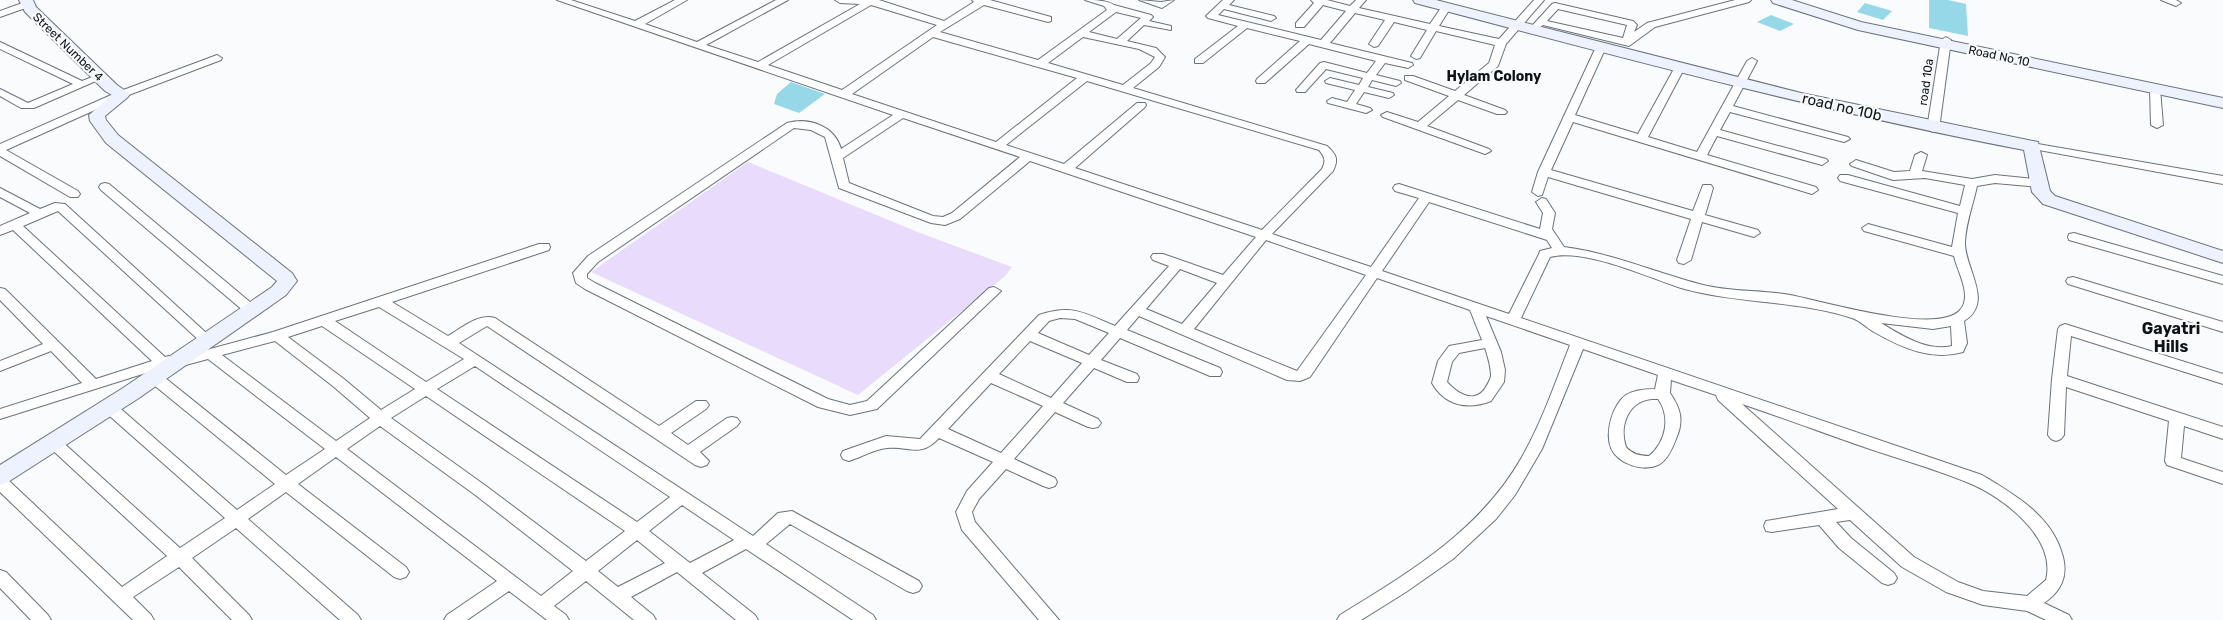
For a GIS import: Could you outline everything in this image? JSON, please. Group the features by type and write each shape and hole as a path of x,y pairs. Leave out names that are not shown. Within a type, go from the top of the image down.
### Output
{"street":[{"path":"562,0 1065,170 1264,235 1976,479 2005,496 2028,514 2044,534 2055,557 2057,575 2052,586 2030,604"},
{"path":"636,25 682,0"},
{"path":"698,45 783,0"},
{"path":"840,0 872,1 945,24"},
{"path":"844,94 982,0 1048,19"},
{"path":"1090,0 1107,4 1167,28"},
{"path":"1144,0 1162,6 1169,0"},
{"path":"1323,44 1361,0"},
{"name":"road no 10b","path":"1420,0 1515,25 1537,26 1601,47 1739,83 1933,129 2032,146"},
{"path":"1420,126 1494,64 1501,43 1538,0"},
{"path":"1537,26 1625,43 1630,42 1642,30 1651,25 1746,0"},
{"name":"Road No 10","path":"1778,0 1858,26 2223,97"},
{"name":"Road No 10","path":"1793,0 1860,22 1945,43 2223,103"},
{"path":"2166,0 2176,3"},
{"path":"759,66 872,1"},
{"path":"1300,24 1319,1 1501,43"},
{"path":"0,14 32,2"},
{"name":"Street Number 4","path":"32,2 30,9 114,87"},
{"name":"Street Number 4","path":"32,2 114,87"},
{"path":"1271,18 1226,3 1211,16 1306,41 1408,64"},
{"path":"1537,26 1555,6 1562,6 1630,23 1632,25 1627,37 1630,42"},
{"path":"1416,56 1446,7"},
{"path":"1040,64 1111,12 1113,8"},
{"path":"1119,42 1157,9"},
{"path":"1374,44 1392,19"},
{"path":"1199,61 1245,24"},
{"path":"932,34 1313,144 1323,148 1330,155 1331,163 1327,171 1264,235 1185,330"},
{"path":"1082,34 1150,50 1156,52 1160,57 1155,65 1125,89"},
{"path":"1261,81 1306,41"},
{"name":"road 10a","path":"1933,129 1945,43"},
{"path":"0,45 81,84 114,87"},
{"path":"1560,250 1546,229 1548,213 1540,197 1544,172 1601,47"},
{"path":"0,150 114,87 217,58"},
{"path":"1349,106 1382,59"},
{"path":"1700,157 1752,61"},
{"path":"1301,90 1324,65 1396,83"},
{"path":"1642,138 1680,67"},
{"path":"997,146 1085,77"},
{"path":"1409,78 1501,112"},
{"path":"1330,81 1389,95"},
{"path":"0,92 28,106 81,84"},
{"path":"114,87 98,115 98,121 112,139 285,277 287,281 279,291 251,310 209,347"},
{"path":"2155,89 2157,125"},
{"path":"1332,101 1366,110"},
{"path":"1065,170 1141,105"},
{"path":"1726,108 1844,139"},
{"path":"837,156 901,114"},
{"path":"1387,115 1486,151"},
{"path":"1569,117 1812,190"},
{"path":"994,291 872,405 850,410 823,403 590,286 581,280 580,273 593,259 791,125 808,126 825,132 832,139 843,185 846,187 931,219 944,221 956,216 1028,157"},
{"path":"1715,132 1822,161"},
{"path":"2223,180 2032,146 2041,192 2049,200 2223,257"},
{"path":"0,150 74,194"},
{"path":"1915,174 1921,155"},
{"path":"1856,164 1893,176 1925,174 1972,183 2009,179 2040,183"},
{"path":"1544,172 1754,233"},
{"path":"1844,178 1966,211"},
{"path":"1513,321 1545,254 1560,250 1583,253 1707,290 1789,299 1912,324 1943,324 1957,321 1965,314 1973,294 1958,244 1972,183"},
{"path":"105,187 251,310"},
{"path":"1399,188 1431,192 1444,202 1551,237"},
{"path":"1684,260 1708,188"},
{"path":"0,192 40,214"},
{"path":"1137,310 1292,376 1300,376 1305,373 1372,273 1431,192"},
{"path":"0,231 55,207 61,207 209,347 336,450 557,619"},
{"path":"16,225 169,365 286,484 400,572"},
{"path":"1868,228 1959,252"},
{"path":"2074,237 2223,280"},
{"path":"0,414 94,385 169,365 209,347 277,336 544,247"},
{"path":"1158,257 1226,280"},
{"path":"1050,620 968,525 964,512 970,499 1091,360 1178,264"},
{"path":"2073,281 2223,327"},
{"path":"1,294 94,385"},
{"path":"381,302 475,359 682,496 855,617"},
{"path":"1476,309 1489,343 1496,363 1497,380 1484,399 1463,402 1456,400 1439,383 1444,361 1454,349 1489,343"},
{"path":"1852,312 1888,334 1928,350 1943,353 1958,349 1960,343 1957,321"},
{"path":"849,455 886,442 919,445 925,443 1048,316 1059,313 1077,314 1215,372"},
{"path":"323,320 637,530 749,620"},
{"path":"448,343 481,322 490,321 695,457 732,422"},
{"path":"2056,436 2059,379 2065,329 2223,379"},
{"path":"1029,335 1132,378"},
{"path":"277,336 339,383 380,418 480,490 647,620"},
{"path":"1346,620 1435,565 1470,536 1494,511 1528,462 1578,344"},
{"path":"0,366 53,345"},
{"path":"120,597 236,520 380,418 475,359"},
{"path":"0,476 109,407 169,365"},
{"path":"1662,394 1635,397 1625,405 1617,425 1616,434 1619,450 1624,457 1640,462 1653,461 1658,457 1668,440 1673,427 1674,415 1672,408 1662,394 1665,374"},
{"path":"989,376 1093,423"},
{"path":"2059,379 2223,433"},
{"path":"1718,391 1908,562 1952,588 1982,598 2030,604 2063,620"},
{"path":"660,433 701,405"},
{"path":"109,407 352,620"},
{"path":"2177,419 2173,461 2223,478"},
{"path":"936,430 1049,482"},
{"path":"53,442 180,558 243,620"},
{"path":"0,482 145,620"},
{"path":"541,606 682,496"},
{"path":"1772,526 1853,514"},
{"path":"617,596 684,567 750,543 784,518 792,517 913,586"},
{"path":"1823,518 1845,543 1888,578"},
{"path":"0,577 42,620"},
{"path":"452,620 509,582"}],"shaded area":[{"path":"748,162 920,233 1012,267 1005,276 858,395 591,272"}],"building":[{"path":"1929,0 1948,0 1966,4 1968,36 1929,28"},
{"path":"1865,3 1892,11 1883,20 1857,12"},
{"path":"1771,15 1794,24 1780,31 1757,22"},
{"path":"791,82 825,94 799,113 774,104 777,94"}],"district":[{"name":"Hylam Colony","path":"1494,76"},
{"name":"Gayatri Hills","path":"2171,337"}]}
